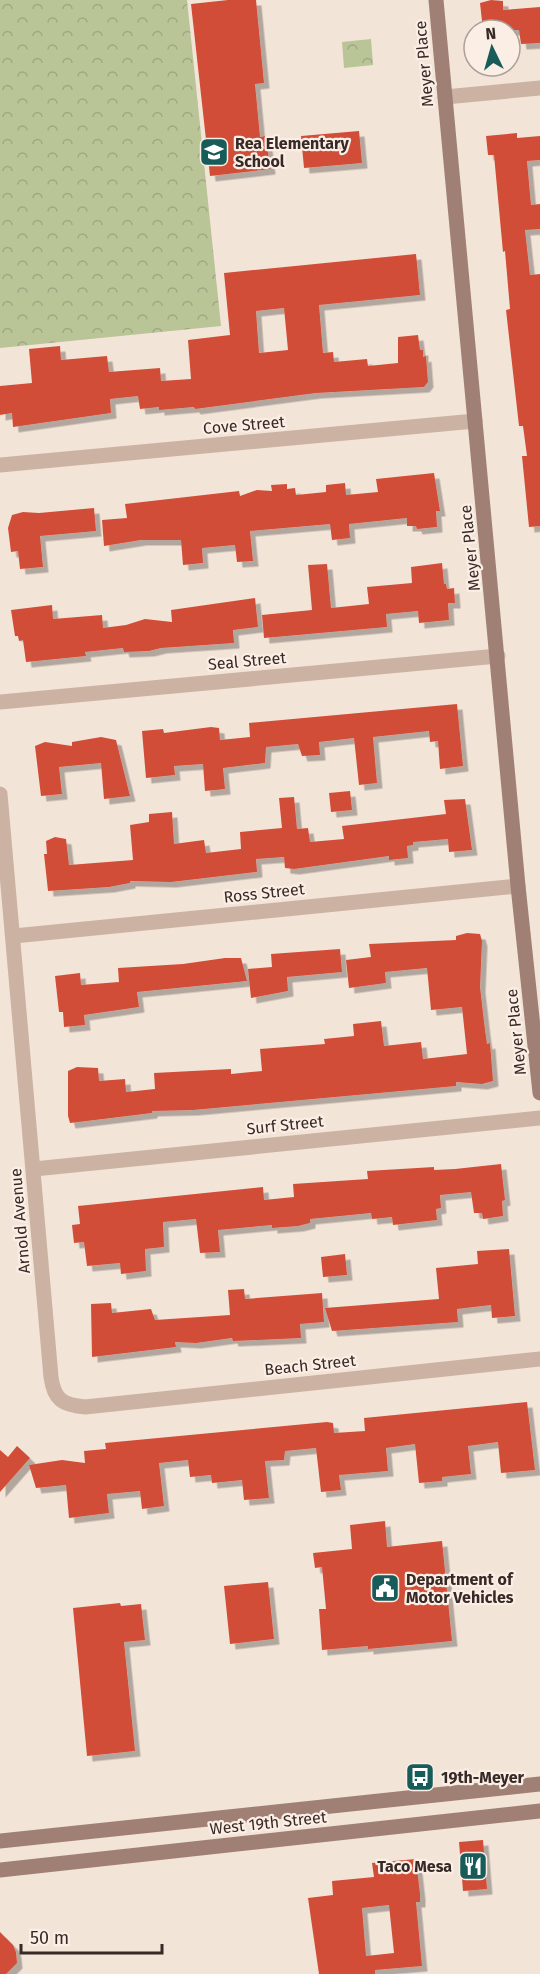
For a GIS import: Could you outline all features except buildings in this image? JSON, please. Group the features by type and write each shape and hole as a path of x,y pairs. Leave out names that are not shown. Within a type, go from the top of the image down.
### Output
{"street":[{"name":"Meyer Place","path":"436,0 518,886 540,1093"},
{"path":"445,97 540,87"},
{"name":"Cove Street","path":"8,465 476,421"},
{"name":"Seal Street","path":"0,702 498,656"},
{"name":"Arnold Avenue","path":"0,794 52,1390 59,1401 68,1406 85,1407"},
{"name":"Ross Street","path":"14,936 518,886"},
{"name":"Surf Street","path":"34,1169 540,1118"},
{"name":"Beach Street","path":"85,1407 540,1359"},
{"name":"West 19th Street","path":"0,1841 540,1784"},
{"name":"West 19th Street","path":"0,1870 540,1811"}],"green space":[{"path":"0,0 187,0 221,326 0,348"},
{"path":"371,39 373,65 344,68 342,42"}],"place":[{"name":"Rea Elementary School","path":"214,152"},
{"name":"Department of Motor Vehicles","path":"385,1588"},
{"name":"19th-Meyer","path":"420,1777"},
{"name":"Taco Mesa","path":"473,1866"}]}
